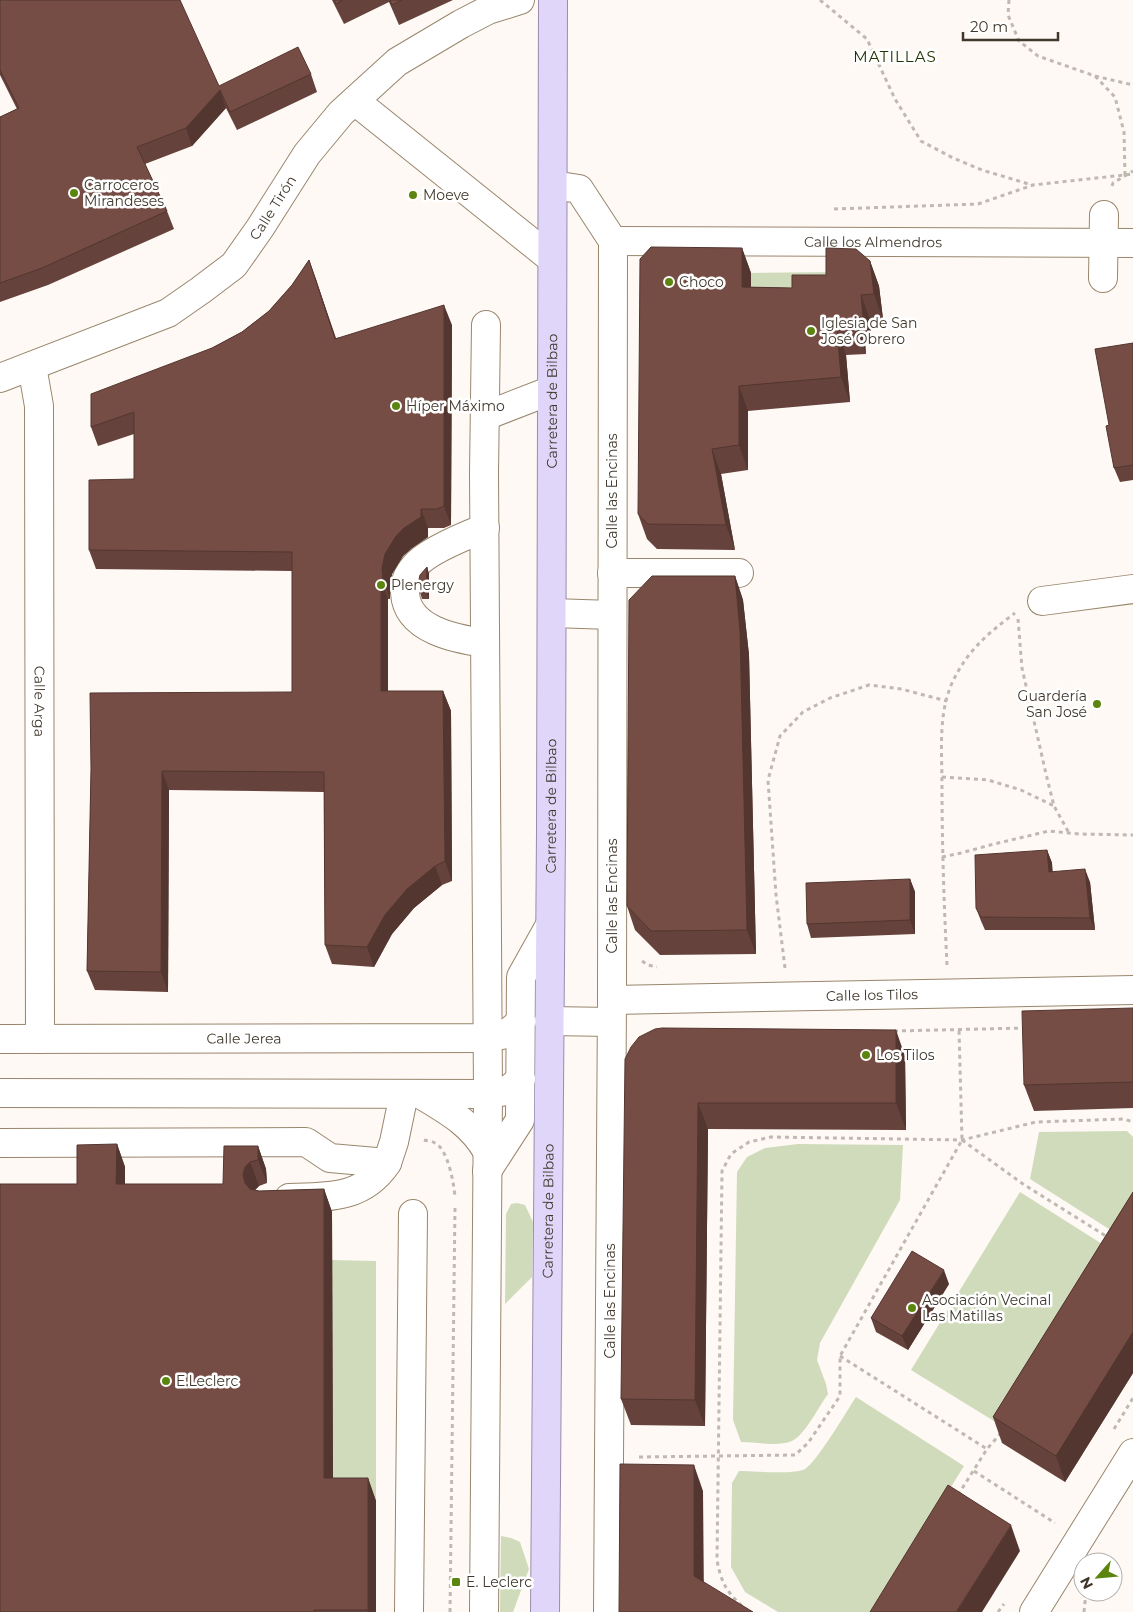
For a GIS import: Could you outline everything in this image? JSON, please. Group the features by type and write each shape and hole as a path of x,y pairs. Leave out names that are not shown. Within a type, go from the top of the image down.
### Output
{"main road":[{"name":"Carretera de Bilbao","path":"545,1612 552,613 552,259 566,187 553,0"}],"street":[{"name":"Calle Tirón","path":"0,378 168,313 234,265 307,154 341,114 396,62 488,10 520,0"},
{"path":"355,101 552,259"},
{"path":"566,187 613,241"},
{"path":"1103,278 1104,214"},
{"name":"Calle los Almendros","path":"613,241 1133,243"},
{"name":"Calle las Encinas","path":"608,1612 612,1011 613,241"},
{"path":"484,1612 488,1094 484,416 486,325"},
{"name":"Calle Arga","path":"32,366 39,406 40,1039"},
{"path":"484,416 552,390"},
{"path":"485,528 459,538 416,564 405,580 405,599 415,618 432,629 460,640 486,643"},
{"path":"612,573 739,574"},
{"path":"1042,601 1133,589"},
{"path":"552,613 612,615"},
{"path":"487,1161 520,1120 521,977 550,926"},
{"name":"Calle los Tilos","path":"549,1021 612,1011 789,996 1133,990"},
{"name":"Calle Jerea","path":"0,1039 487,1038 506,1034 521,1022"},
{"path":"0,1094 488,1094 507,1091 520,1079"},
{"path":"412,1094 460,1119 479,1137 487,1161"},
{"path":"267,1199 327,1197 350,1193 368,1184 387,1163 412,1094"},
{"path":"0,1142 306,1142 330,1158 387,1163"},
{"path":"409,1612 413,1214"},
{"path":"1034,1612 1133,1453"}],"path":[{"path":"820,0 867,39 895,99 921,141 953,158 982,170 1033,185"},
{"path":"1010,0 1008,15 1019,41 1038,56 1096,76 1133,85"},
{"path":"1096,76 1115,97 1124,132 1125,176"},
{"path":"834,209 978,204 1033,185 1133,174"},
{"path":"948,993 942,857 941,724 952,684 971,650 1017,611 1022,668 1054,806 1069,833"},
{"path":"789,996 776,895 768,780 780,736 803,712 830,698 869,685 902,689 947,701"},
{"path":"942,777 988,780 1022,790 1054,806"},
{"path":"942,857 1049,831 1133,835"},
{"path":"637,958 648,965 659,968"},
{"path":"891,1031 1027,1028"},
{"path":"635,1457 794,1455 808,1444 840,1396 840,1356 962,1140 959,1030"},
{"path":"743,1607 728,1593 720,1578 717,1560 722,1171 732,1154 749,1142 771,1137 962,1140 1036,1122 1124,1119 1133,1122"},
{"path":"962,1140 1023,1184 1112,1240"},
{"path":"840,1356 987,1449"},
{"path":"958,1496 987,1449 1005,1428"},
{"path":"974,1470 1055,1523"}],"green space":[{"path":"836,272 751,312 751,273"},
{"path":"1127,1131 1133,1137 1133,1216 1120,1236 1030,1179 1039,1132"},
{"path":"798,1144 903,1145 900,1200 820,1343 817,1360 828,1394 812,1420 797,1438 786,1443 741,1442 733,1420 737,1172 747,1157 765,1148"},
{"path":"1020,1192 1110,1249 1002,1426 911,1370"},
{"path":"511,1204 525,1205 533,1222 532,1277 505,1304 506,1214"},
{"path":"332,1260 376,1261 376,1501 333,1501"},
{"path":"856,1397 964,1466 873,1612 778,1612 745,1592 731,1567 732,1483 739,1471 783,1472 805,1469 824,1447"},
{"path":"501,1536 520,1542 529,1569 513,1612 500,1612"}],"building":[{"path":"0,0 180,0 219,86 298,47 311,74 230,112 220,90 186,128 137,147 167,211 42,268 0,283 0,117 19,108 0,70"},
{"path":"334,0 343,0 336,4"},
{"path":"390,0 402,0 392,5"},
{"path":"651,247 742,248 742,287 792,288 792,275 826,275 826,248 856,249 870,261 874,294 861,295 863,317 856,318 857,329 837,330 841,377 739,386 739,445 712,449 726,525 648,524 638,514 640,259"},
{"path":"309,260 335,339 444,305 444,506 437,509 421,509 421,517 404,528 396,536 385,554 382,568 383,580 381,580 381,691 443,691 445,861 435,866 407,889 385,915 367,947 325,945 324,772 162,771 161,972 87,971 91,769 90,693 292,692 292,552 89,550 89,480 134,479 134,412 91,427 91,394 212,348 242,332 269,311 292,285"},
{"path":"1133,343 1133,465 1114,468 1106,426 1109,425 1095,349"},
{"path":"427,567 426,592 420,592 418,584 420,575"},
{"path":"652,576 735,576 740,631 747,930 651,931 627,906 629,600"},
{"path":"1047,850 1049,872 1085,869 1090,918 981,917 976,908 975,855"},
{"path":"910,879 910,920 807,924 806,883"},
{"path":"1133,1008 1133,1082 1024,1085 1022,1011"},
{"path":"655,1029 896,1030 896,1103 698,1103 695,1400 621,1399 625,1059 639,1037"},
{"name":"E.Leclerc","path":"117,1144 116,1184 223,1184 224,1146 258,1146 258,1160 250,1162 245,1167 243,1175 245,1183 250,1189 259,1191 324,1189 324,1478 368,1478 368,1610 314,1610 314,1612 0,1612 0,1184 77,1184 77,1145"},
{"path":"1133,1192 1133,1332 1056,1456 993,1417"},
{"path":"912,1251 944,1270 902,1336 871,1318"},
{"path":"620,1464 694,1465 694,1576 753,1612 619,1612"},
{"path":"948,1485 1011,1525 956,1612 870,1612"}],"place":[{"name":"Carroceros Mirandeses","path":"74,193"},
{"name":"Moeve","path":"413,195"},
{"name":"Choco","path":"669,282"},
{"name":"Iglesia de San José Obrero","path":"811,331"},
{"name":"Híper Máximo","path":"396,406"},
{"name":"Plenergy","path":"381,585"},
{"name":"Guardería San José","path":"1097,704"},
{"name":"Los Tilos","path":"866,1055"},
{"name":"Asociación Vecinal Las Matillas","path":"912,1308"},
{"name":"E.Leclerc","path":"166,1381"},
{"name":"E. Leclerc","path":"456,1582"}],"district":[{"name":"MATILLAS","path":"895,56"}]}
